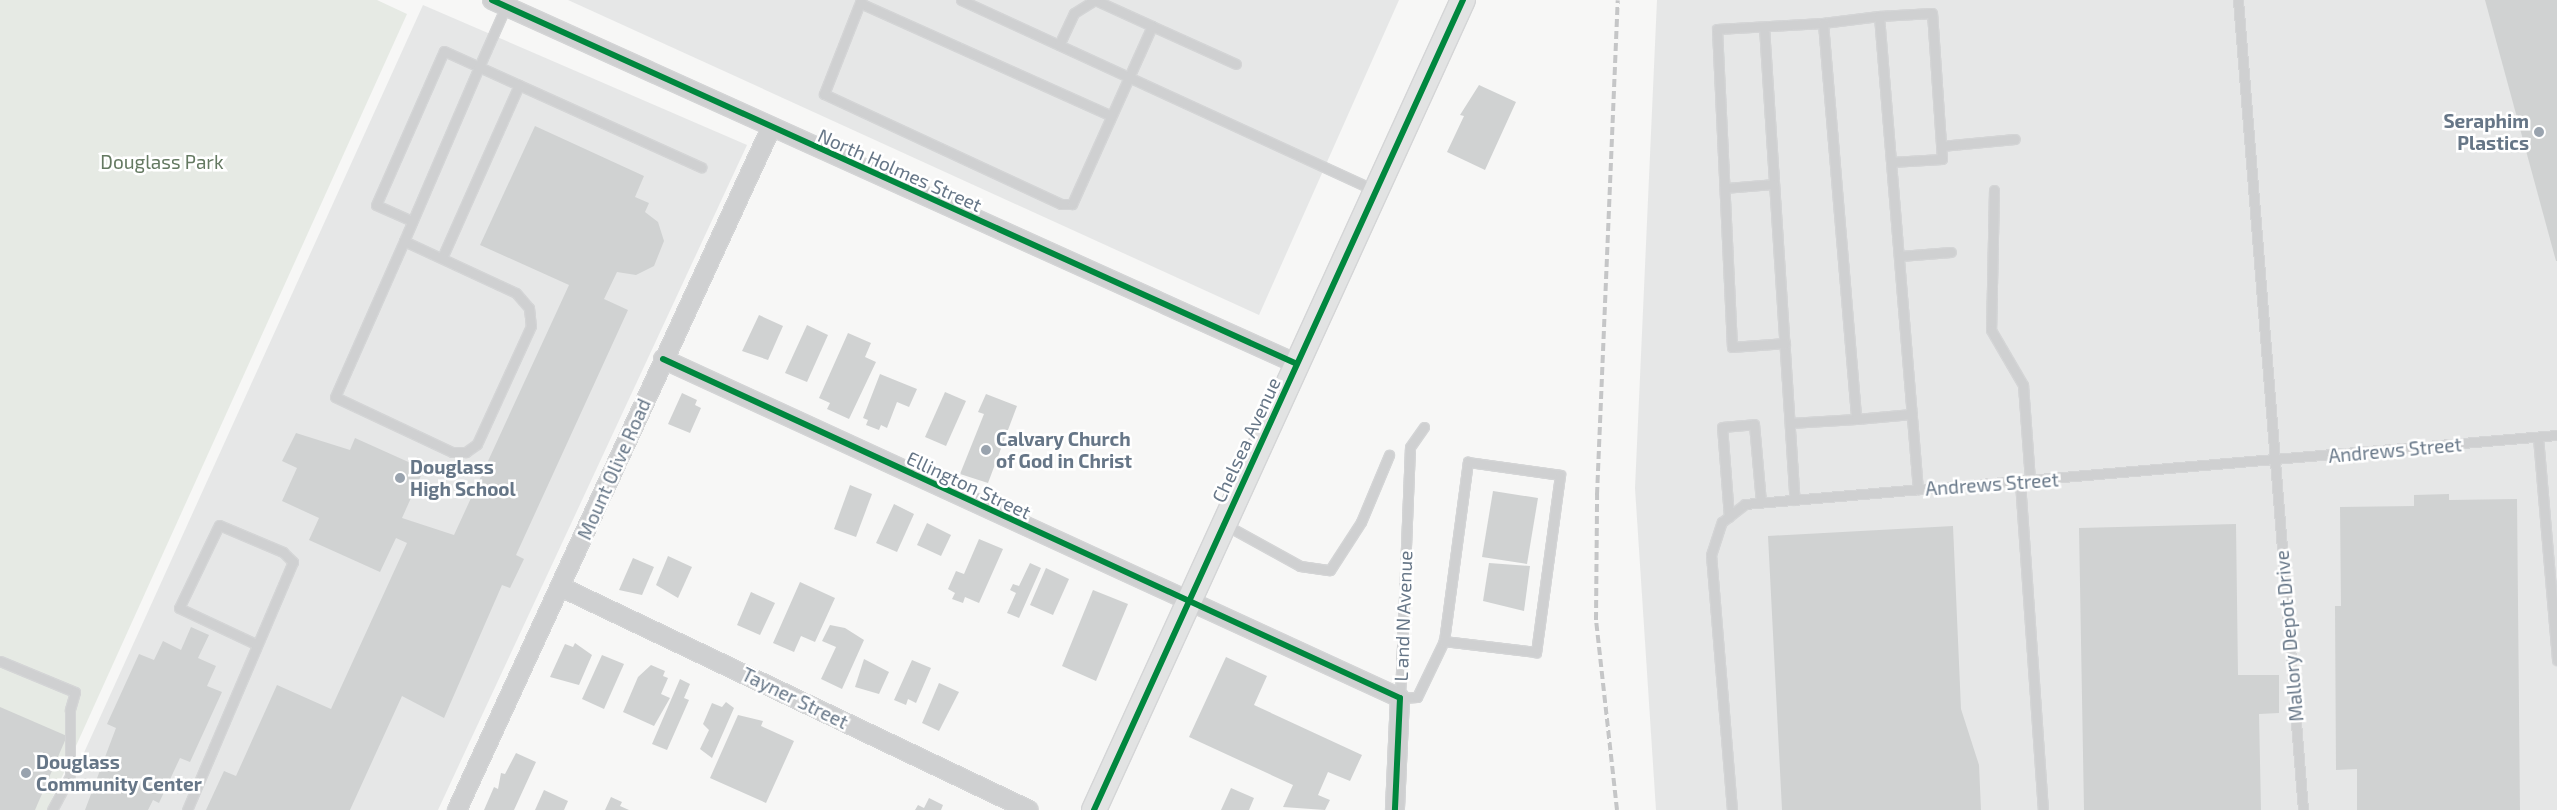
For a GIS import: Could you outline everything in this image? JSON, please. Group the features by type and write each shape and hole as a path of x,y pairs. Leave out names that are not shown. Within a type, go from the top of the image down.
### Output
{"main road":[{"name":"Chelsea Avenue","path":"1094,810 1464,0"}],"street":[{"name":"North Holmes Street","path":"499,3 771,128 1298,364"},
{"name":"Mount Olive Road","path":"457,810 771,128"},
{"name":"Ellington Street","path":"663,359 1188,603 1400,698"},
{"name":"Tayner Street","path":"561,587 1029,810"},
{"name":"L and N Avenue","path":"1395,810 1400,698"}],"lane":[{"path":"961,0 1377,192"},
{"path":"1058,45 1074,13 1095,0 1236,64"},
{"name":"Mallory Depot Drive","path":"2238,0 2303,810"},
{"path":"1111,116 861,1 824,94 1061,204 1072,204 1152,26"},
{"path":"404,241 516,293 529,308 531,326 478,444 466,452 452,452 335,398 479,68 499,3"},
{"path":"1785,343 1732,347 1717,29 1823,23 1932,12 1942,159 1891,162"},
{"path":"1879,16 1918,489"},
{"path":"1823,23 1856,418"},
{"path":"1764,27 1795,500"},
{"path":"412,222 376,204 444,51 701,167"},
{"path":"442,258 518,85"},
{"path":"1941,146 2015,139"},
{"path":"1725,188 1774,184"},
{"path":"1994,190 1991,330 2023,385 2030,481"},
{"path":"1900,256 1951,252"},
{"path":"1790,423 1912,414"},
{"path":"1729,517 1722,426 1754,424 1761,503"},
{"name":"L and N Avenue","path":"1400,698 1410,447 1424,427"},
{"name":"Andrews Street","path":"1732,810 1711,555 1722,522 1745,504 2274,461 2557,435"},
{"path":"2538,437 2557,660"},
{"path":"1224,524 1300,566 1330,570 1361,522 1389,455"},
{"path":"1400,698 1417,697 1444,641 1468,462 1560,475 1536,652 1444,641"},
{"path":"2020,482 2043,810"},
{"path":"186,810 293,562 283,552 219,524 179,608 256,644"},
{"path":"0,661 75,692 70,710 70,776 52,810"}],"shaded area":[{"path":"568,0 1399,0 1259,315"},
{"path":"1657,0 2557,0 2557,810 1656,810 1635,488"},
{"name":"Douglass High School","path":"423,5 747,145 438,810 58,810"}],"green space":[{"name":"Douglass Park","path":"0,0 377,0 407,14 47,810 0,810"}],"building":[{"name":"Seraphim Plastics","path":"2485,0 2557,0 2557,261 2556,261"},
{"path":"1479,85 1516,102 1485,170 1447,152 1464,116 1460,115"},
{"path":"535,126 644,176 635,197 649,203 645,212 658,222 664,241 654,266 636,275 617,272 604,299 628,310 516,555 524,559 510,588 502,585 444,718 402,696 350,810 206,810 224,771 236,776 277,685 331,709 407,543 396,538 380,572 309,540 319,518 282,501 297,468 282,461 296,433 350,450 355,438 424,469 402,518 454,535 569,285 480,245"},
{"path":"759,315 783,326 768,360 742,351"},
{"path":"807,325 828,335 807,382 785,373"},
{"path":"848,333 871,343 865,357 876,362 849,419 827,409 830,403 819,398"},
{"path":"880,374 917,389 909,407 897,402 887,428 881,425 879,430 866,425 868,420 863,418"},
{"path":"945,392 966,401 946,446 925,437"},
{"path":"682,393 697,400 695,405 701,408 690,433 668,424"},
{"name":"Calvary Church of God in Christ","path":"986,394 1017,406 988,483 960,474 984,414 978,412"},
{"path":"850,485 872,494 856,537 834,529"},
{"path":"1493,491 1538,498 1527,564 1482,557"},
{"path":"2449,494 2449,500 2517,499 2520,810 2357,810 2357,769 2336,770 2335,606 2341,606 2340,507 2414,506 2414,495"},
{"path":"894,504 914,514 897,552 876,543"},
{"path":"927,523 951,535 941,556 917,545"},
{"path":"2236,524 2238,675 2279,675 2279,713 2259,714 2261,810 2084,810 2079,528"},
{"path":"1953,526 1961,709 1979,765 1981,810 1782,810 1768,536"},
{"path":"979,539 1003,549 979,603 965,597 963,603 952,599 955,593 948,589 956,571 964,574"},
{"path":"668,556 692,567 678,598 656,585"},
{"path":"633,558 654,567 642,595 619,590"},
{"path":"1030,563 1041,568 1019,618 1007,613 1016,593 1010,590 1013,584 1019,586"},
{"path":"1489,563 1530,566 1524,611 1483,601"},
{"path":"1046,568 1069,579 1053,615 1030,605"},
{"path":"800,582 835,598 815,642 801,636 794,652 773,643"},
{"path":"1093,590 1128,604 1096,681 1062,666"},
{"path":"751,592 775,603 760,635 737,625"},
{"path":"830,625 845,628 864,640 842,689 821,679 836,647 822,641"},
{"path":"191,627 209,635 198,658 216,666 207,686 222,692 190,762 180,758 159,803 153,800 148,810 85,810 116,728 107,724 139,654 154,660 163,641 181,650"},
{"path":"575,643 592,655 579,685 550,677 565,644 573,647"},
{"path":"602,655 624,664 604,709 582,699"},
{"path":"1226,657 1267,676 1254,705 1362,755 1350,781 1328,772 1318,795 1330,800 1325,810 1283,807 1293,785 1189,737"},
{"path":"864,659 889,672 879,694 855,687"},
{"path":"912,660 931,668 916,703 908,699 906,705 894,700"},
{"path":"651,665 665,671 663,676 668,678 661,694 670,698 654,726 623,712 638,677"},
{"path":"680,679 690,684 684,698 689,700 667,750 652,744"},
{"path":"939,683 959,692 939,731 922,723"},
{"path":"726,702 734,708 712,758 700,749 709,730 703,724 712,703 722,707"},
{"name":"Douglass Community Center","path":"0,707 67,736 35,810 0,810"},
{"path":"738,715 763,721 761,726 794,741 766,803 710,778"},
{"path":"516,753 536,762 514,810 484,810 494,787 498,789 501,773 505,774"},
{"path":"1231,788 1254,798 1249,810 1221,810"},
{"path":"544,790 568,801 564,810 535,810"},
{"path":"611,797 622,802 620,806 629,810 605,810"},
{"path":"929,798 943,805 941,810 915,810 918,805 924,808"}],"railway":[{"path":"1617,810 1596,620 1597,495 1618,0"}],"cycle path":[{"path":"492,0 1297,364"},
{"path":"1094,810 1463,0"},
{"path":"663,359 1400,698 1395,810"}],"place":[{"name":"Seraphim Plastics","path":"2539,132"},
{"name":"Calvary Church of God in Christ","path":"986,450"},
{"name":"Douglass High School","path":"400,478"},
{"name":"Douglass Community Center","path":"26,773"}]}
